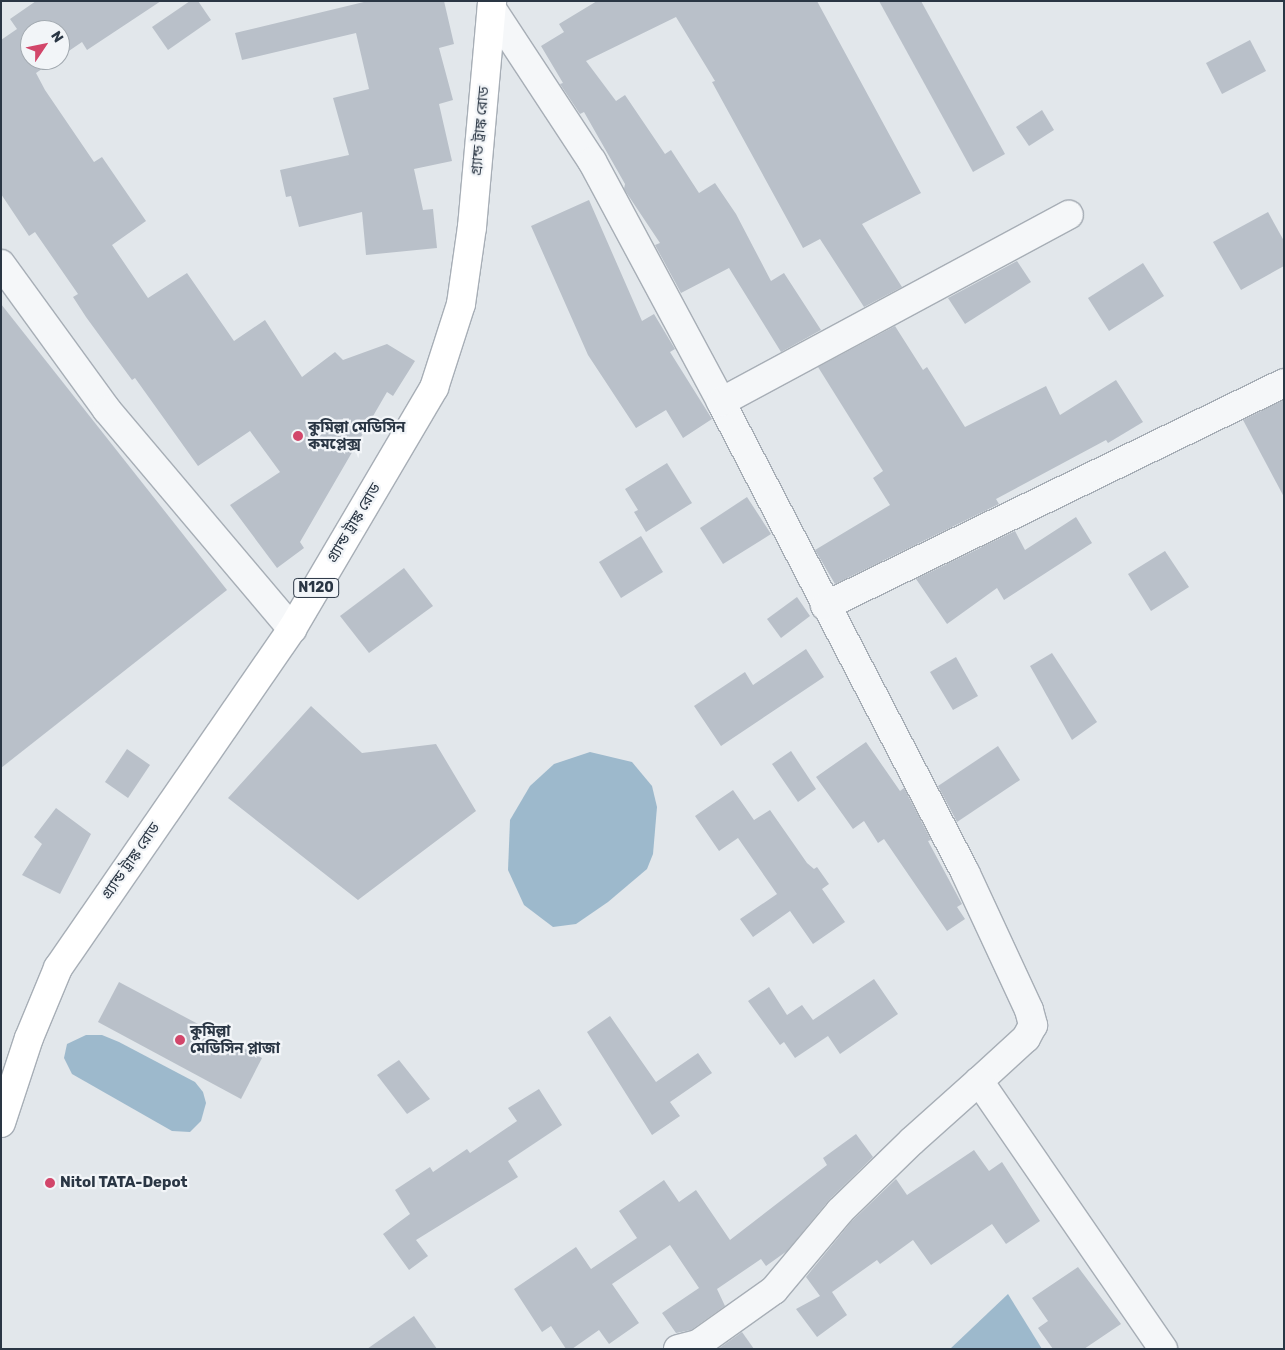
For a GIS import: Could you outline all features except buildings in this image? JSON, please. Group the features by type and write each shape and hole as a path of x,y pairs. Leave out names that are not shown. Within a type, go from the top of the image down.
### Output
{"highway":[{"name":"গ্র্যান্ড ট্রাঙ্ক রোড","path":"1,1123 28,1038 58,968 292,629 434,388 460,304 472,227 492,5"}],"street":[{"path":"492,5 592,161 721,402 825,606 965,872 1029,1010 1033,1025 1026,1038 912,1141 840,1211 774,1290 698,1344 678,1349"},
{"path":"721,402 1069,215"},
{"path":"1,264 107,410 292,629"},
{"path":"825,606 1284,383"},
{"path":"979,1081 1163,1349"}],"water":[{"path":"590,752 632,762 652,786 657,807 653,854 647,869 608,902 576,924 553,927 524,905 508,870 510,820 530,786 554,764"},
{"path":"86,1035 102,1035 119,1042 195,1082 203,1092 206,1103 201,1121 190,1132 172,1131 72,1074 64,1058 67,1044"},
{"path":"1008,1294 1042,1349 950,1349"}],"place":[{"name":"কুমিল্লা মেডিসিন কমপ্লেক্স","path":"298,436"},
{"name":"কুমিল্লা মেডিসিন প্লাজা","path":"180,1040"},
{"name":"Nitol TATA-Depot","path":"50,1183"}]}
